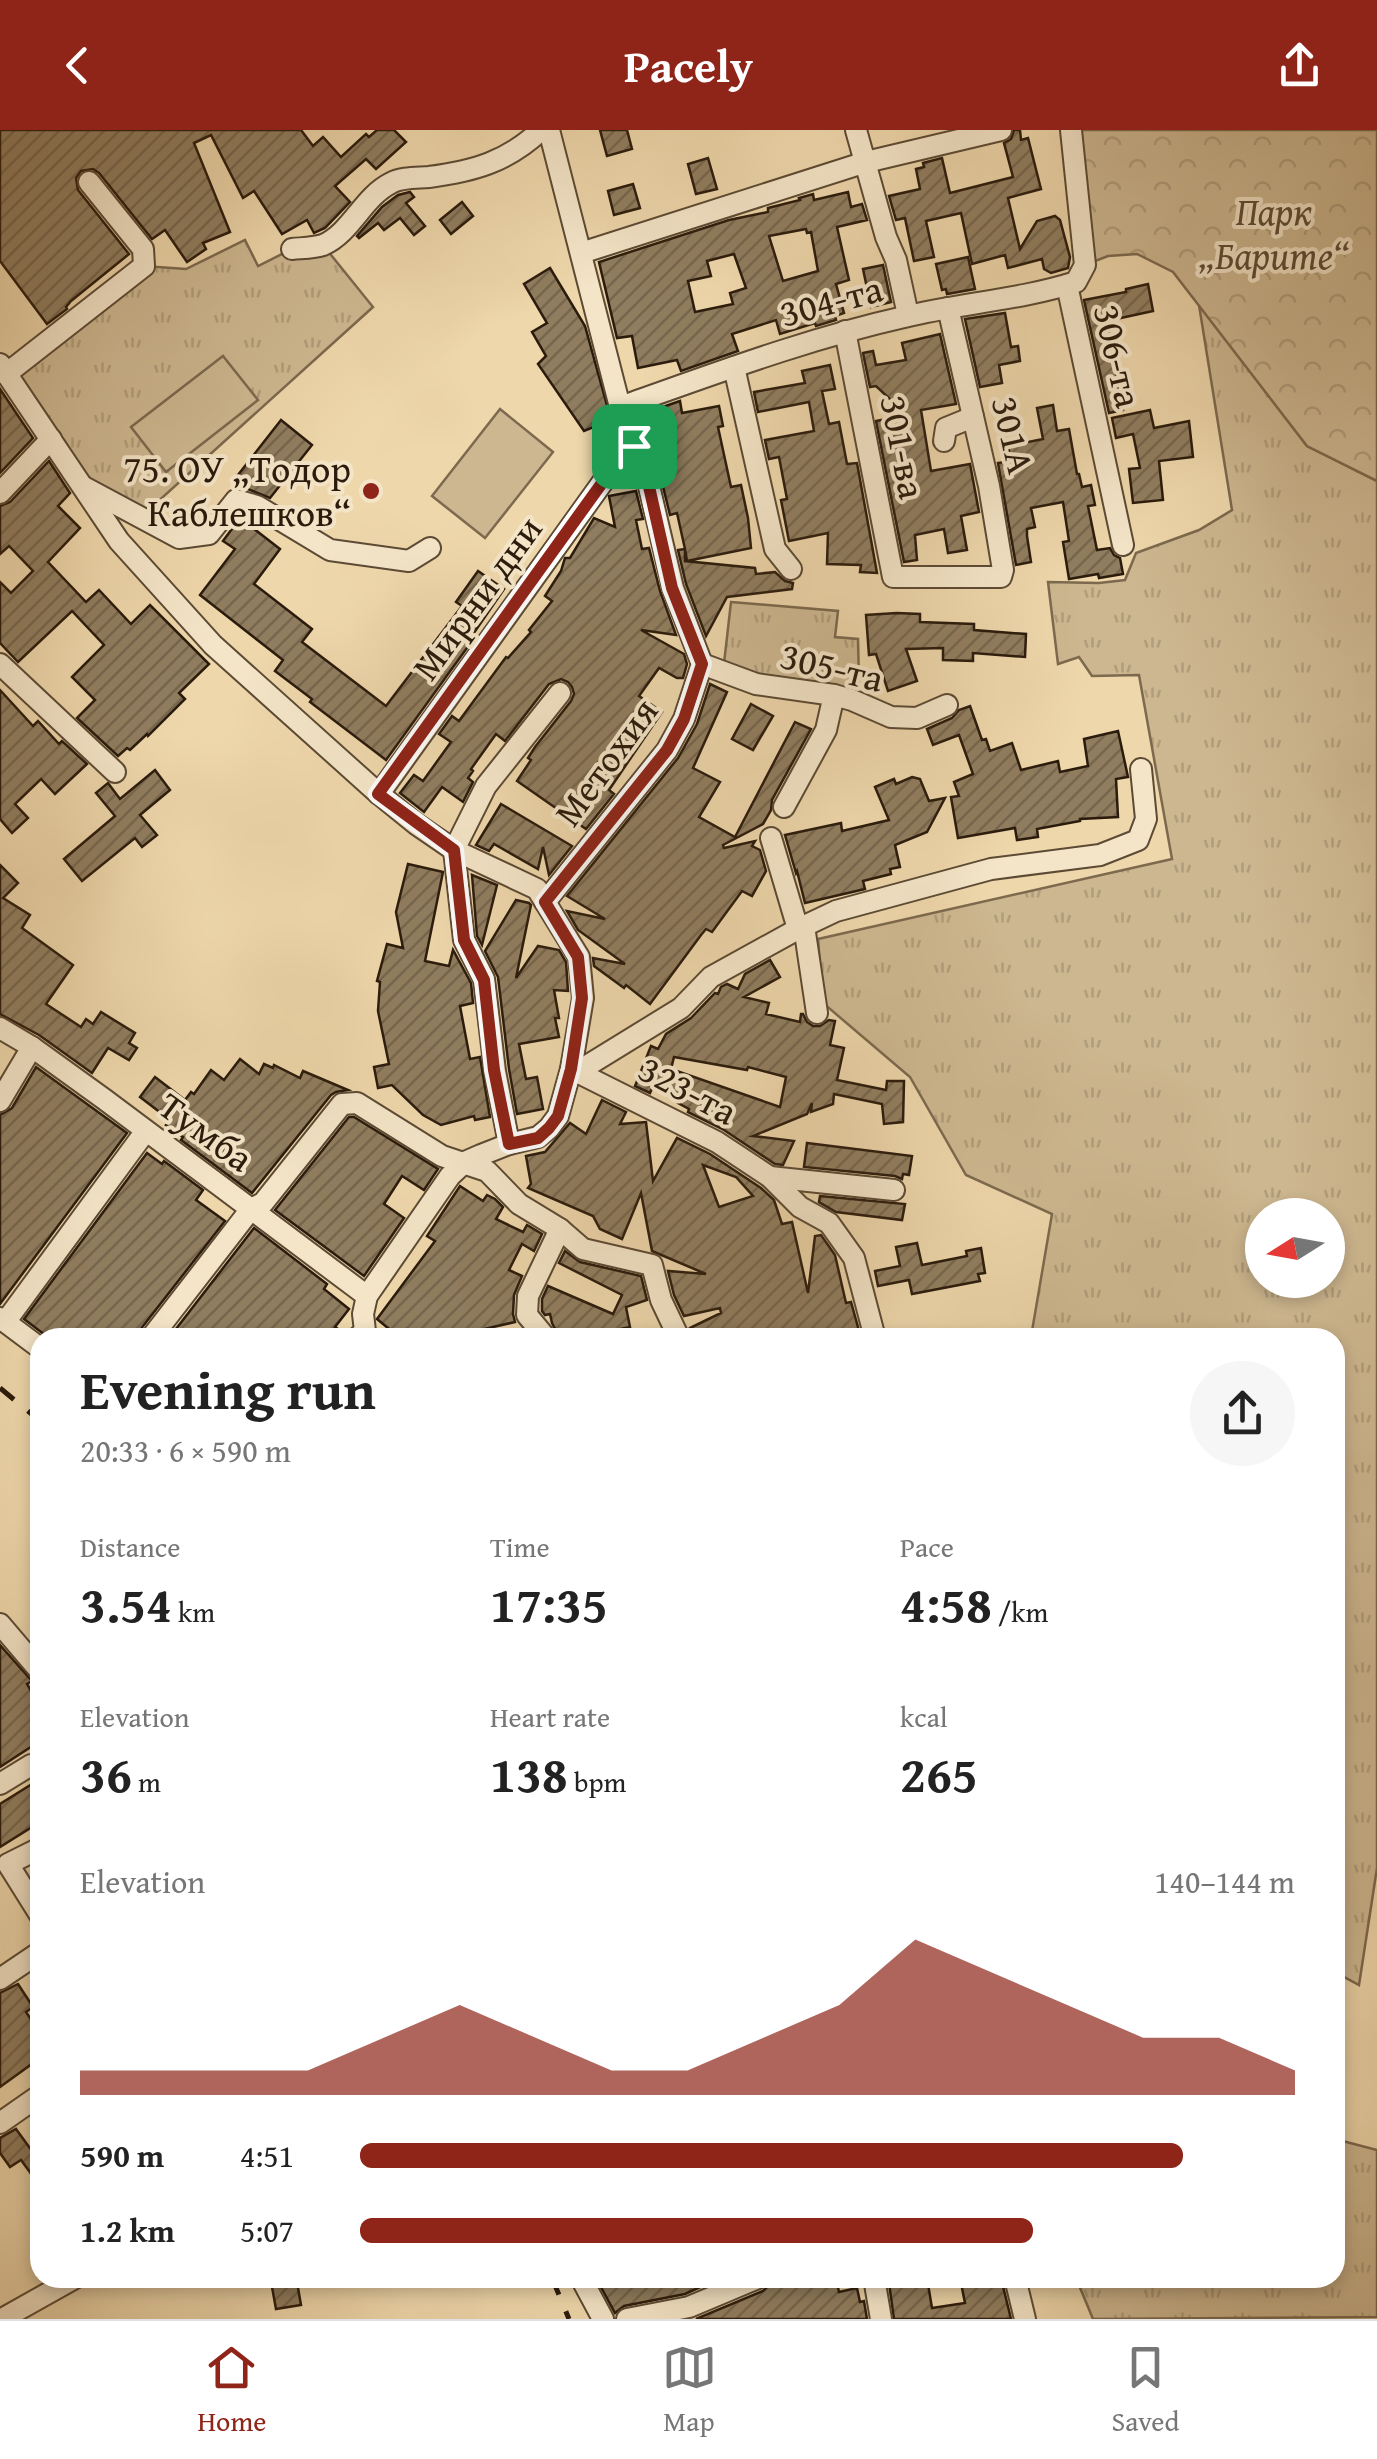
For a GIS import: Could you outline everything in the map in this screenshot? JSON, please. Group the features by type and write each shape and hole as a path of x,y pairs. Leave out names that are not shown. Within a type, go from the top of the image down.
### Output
{"street":[{"path":"292,249 322,245 347,228 362,206 392,181 470,171 501,159 541,130"},
{"path":"549,130 620,407 645,469 672,588 702,664"},
{"path":"856,130 886,238 896,260 908,316"},
{"path":"581,253 866,162 1000,130"},
{"name":"306-та","path":"1071,130 1085,264 1076,282 1066,285 1122,545"},
{"path":"89,182 143,249 144,266 3,369 120,541 212,646 378,794 454,850 537,889 578,957 582,998 574,1071 558,1116 538,1138 509,1144 465,1162 450,1176 367,1296 364,1328"},
{"name":"304-та","path":"620,407 845,331 1066,285"},
{"name":"301А","path":"948,308 989,486 1001,577"},
{"name":"301-ва","path":"845,331 893,576 1001,577"},
{"path":"734,367 775,550 791,568"},
{"path":"944,441 946,428 973,417"},
{"path":"0,493 52,439"},
{"name":"Мирни дни","path":"378,794 616,460 634,446"},
{"path":"83,487 178,538 209,534 236,500 257,506 330,550 408,561 430,548"},
{"name":"305-та","path":"702,664 756,684 852,700 890,717 916,718 947,705"},
{"name":"Метохия","path":"545,902 667,750 684,719 702,664"},
{"path":"1,666 115,772"},
{"path":"509,1144 494,1070 484,980 464,940 454,850 486,786 560,694"},
{"path":"784,808 826,730 834,695"},
{"path":"574,1071 681,1008 711,977 836,911 991,869 1100,855 1138,840 1146,819 1141,769"},
{"path":"771,838 800,927 817,1012"},
{"name":"Тумба","path":"0,1028 32,1047 367,1296"},
{"path":"0,1101 32,1047"},
{"name":"323-та","path":"574,1071 717,1142 770,1177 800,1207 829,1223 854,1258 872,1328"},
{"path":"159,1328 251,1208 264,1203 342,1104 356,1103 442,1156 487,1172 519,1204 560,1229 583,1249 652,1265 661,1300 675,1328"},
{"path":"30,1340 3,1319 145,1132"},
{"name":"323-та","path":"770,1177 894,1190"},
{"path":"538,1328 528,1314 528,1296 560,1229"},
{"path":"0,1624 30,1659"},
{"path":"0,1784 30,1766"},
{"path":"30,1853 8,1864 30,1899"},
{"path":"0,1980 30,1959"},
{"path":"0,2123 30,2101"},
{"path":"2,2319 57,2288"},
{"path":"586,2288 603,2319"},
{"path":"627,2319 689,2307 734,2288"},
{"path":"876,2288 881,2319"},
{"path":"1017,2288 1025,2319"}],"green space":[{"name":"Парк „Барите“","path":"1071,130 1377,130 1377,481 1307,446 1173,272 1137,254 1108,256 1085,265"},
{"path":"245,240 258,266 292,249 323,245 373,307 143,515 83,487 6,374 144,266 186,269"},
{"path":"1199,305 1307,446 1377,481 1377,1868 1359,1985 1345,1977 1345,1328 1033,1328 1052,1214 966,1175 910,1077 823,1003 818,939 1172,859 1139,675 1092,676 1079,657 1058,664 1048,582 1125,580 1136,553 1199,530 1232,510"},
{"path":"223,356 258,400 166,472 131,427"},
{"path":"500,409 553,452 485,538 432,496"},
{"path":"731,602 838,611 835,637 858,639 859,681 852,700 723,672"},
{"path":"1345,2142 1377,2150 1377,2317 1093,2319 1080,2288 1345,2288"}],"building":[{"path":"0,130 301,130 313,146 323,137 341,157 366,134 369,137 377,130 394,130 406,142 376,169 366,159 335,186 350,202 325,228 314,233 307,220 282,234 254,191 243,198 211,135 194,143 230,232 203,243 206,249 187,262 165,230 152,239 99,173 93,169 81,171 76,178 78,190 129,254 47,324 0,261"},
{"path":"600,130 627,130 632,149 607,156"},
{"path":"1014,130 1020,130 1021,140 1028,138 1041,189 1008,198 1020,249 1037,221 1055,216 1060,220 1070,257 1068,268 1051,273 1044,269 1042,259 1008,268 1005,255 972,264 961,213 926,221 934,257 914,261 905,218 896,220 889,196 920,189 916,169 942,158 950,193 1013,177 1004,143 1011,139"},
{"path":"708,158 717,189 696,194 688,164"},
{"path":"633,184 640,208 614,215 608,191"},
{"path":"410,192 414,197 406,203 425,226 414,235 400,218 384,230 378,223 357,236 382,207 398,195"},
{"path":"848,192 851,207 862,204 867,220 837,227 849,280 836,284 844,313 835,316 836,320 780,334 776,320 732,334 738,351 681,371 677,360 638,368 632,336 617,338 599,262 729,220 768,212 768,208 813,194 814,200","holes":["806,229 811,232 818,271 783,281 769,236","734,254 746,288 730,293 733,304 695,312 688,281 711,276 707,261"]},
{"path":"462,202 473,216 451,234 440,220"},
{"path":"968,257 975,289 947,294 946,289 942,290 936,264"},
{"path":"883,265 891,302 871,307 863,269"},
{"path":"550,268 585,326 611,420 584,431 538,364 546,356 532,332 547,323 524,284"},
{"path":"1148,284 1153,311 1107,321 1123,410 1109,413 1084,300"},
{"path":"1005,313 1011,347 1018,346 1020,361 999,365 1002,383 980,387 965,319"},
{"path":"940,334 956,404 921,410 931,471 970,464 979,512 961,516 967,550 948,553 944,529 915,535 917,560 904,562 876,421 907,415 876,386 870,387 863,353 873,351 876,365 906,360 902,343"},
{"path":"830,365 835,389 822,391 829,424 839,422 847,464 857,463 877,573 860,572 861,565 827,564 828,533 789,541 781,500 787,499 779,457 769,459 765,440 814,431 809,402 758,412 754,392 805,383 802,371"},
{"path":"0,389 33,438 0,473"},
{"path":"680,401 682,413 719,406 723,426 718,427 731,487 741,485 751,548 687,561 677,513 670,515 645,413"},
{"path":"1053,405 1057,431 1069,429 1082,487 1091,485 1095,505 1088,506 1097,550 1110,548 1120,558 1123,574 1069,579 1063,542 1069,541 1063,502 1031,508 1035,527 1027,529 1027,536 1031,562 1016,565 998,463 1011,461 1008,446 1043,439 1037,408"},
{"path":"1150,410 1154,428 1189,421 1193,457 1159,461 1163,500 1133,503 1129,469 1140,468 1133,434 1116,438 1112,418"},
{"path":"281,420 312,445 270,498 234,480"},
{"path":"49,461 70,493 58,506 80,528 48,562 86,602 99,590 131,624 150,605 209,664 179,693 185,699 148,736 118,756 77,718 95,700 72,677 104,645 72,611 18,662 0,643 0,582 11,593 33,571 9,546 0,554 0,506 10,502"},
{"path":"636,491 643,519 636,520 642,549 649,548 676,635 641,630 684,654 687,664 683,678 659,668 639,696 662,712 609,790 614,794 586,829 517,781 535,747 571,701 572,687 561,679 549,684 505,741 496,734 471,769 468,778 473,782 463,802 442,787 424,812 400,793 414,775 423,781 451,742 439,734 452,716 459,721 506,657 531,632 552,601 545,596 565,558 570,558 594,518 615,527 609,496"},
{"path":"240,518 280,549 254,584 312,629 302,642 386,706 462,606 456,602 478,571 504,589 469,640 472,641 386,760 275,671 283,660 200,595 235,549 223,541"},
{"path":"685,549 685,561 755,568 756,574 775,572 793,583 792,589 727,597 706,636 686,584 678,550"},
{"path":"920,614 920,622 974,624 974,630 1026,634 1025,657 973,653 973,661 943,660 943,648 906,649 917,681 888,691 876,654 869,655 866,615"},
{"path":"710,684 727,692 693,768 720,782 699,817 735,837 795,722 811,729 763,824 723,845 724,848 755,841 752,846 760,850 766,871 752,896 742,891 712,932 706,929 650,1004 594,966 593,958 625,964 578,930 567,911 605,919 567,896 678,758 697,724"},
{"path":"0,690 33,726 38,721 59,744 62,741 87,764 55,794 41,779 15,804 28,818 12,833 0,819"},
{"path":"751,704 773,716 753,750 732,739"},
{"path":"970,706 990,751 1012,743 1021,770 1058,761 1060,772 1088,766 1084,739 1118,731 1128,777 1116,779 1118,817 1080,819 1037,829 1038,837 1017,840 1015,828 958,838 951,797 959,796 954,782 973,774 959,735 933,745 927,729"},
{"path":"155,770 170,790 140,815 157,835 142,847 135,838 82,881 64,859 115,816 96,793 108,783 120,799"},
{"path":"912,777 920,779 929,801 945,798 927,832 895,845 900,867 890,869 891,874 863,881 865,889 805,903 785,835 841,823 842,831 889,820 875,787"},
{"path":"501,804 572,846 549,875 543,847 538,869 494,844 489,851 476,845"},
{"path":"408,864 443,872 425,961 449,966 453,950 471,983 473,1003 460,1006 470,1059 480,1057 490,1117 475,1120 474,1116 441,1125 423,1115 392,1085 378,1088 374,1067 389,1064 378,1011 377,981 387,944 403,948 396,912"},
{"path":"0,865 18,883 3,898 30,915 22,928 73,965 46,1004 81,1027 86,1019 93,1024 101,1012 135,1033 129,1043 137,1048 129,1060 108,1048 92,1073 39,1035 0,1014"},
{"path":"472,875 497,885 482,945 477,936"},
{"path":"516,900 531,905 516,978 538,946 559,950 566,962 568,991 554,990 559,1037 519,1044 526,1079 537,1077 543,1109 517,1114 498,977 485,951"},
{"path":"770,960 780,977 744,997 769,1003 766,1014 800,1022 803,1014 813,1026 835,1021 830,1045 844,1048 837,1080 886,1090 887,1081 904,1081 903,1122 884,1124 882,1104 834,1094 833,1104 811,1112 812,1103 807,1114 753,1136 794,1141 783,1165 775,1164 724,1130 688,1112 678,1103 680,1099 653,1086 650,1093 635,1086 651,1046 658,1049 666,1034 691,1018 721,987 727,984 738,989 745,974","holes":["674,1057 747,1070 748,1067 786,1077 780,1107 671,1069"]},
{"path":"240,1059 259,1074 264,1064 273,1068 274,1065 300,1078 303,1071 348,1090 331,1095 252,1193 181,1140 183,1137 166,1125 170,1120 140,1097 155,1077 185,1100 211,1070 224,1080"},
{"path":"36,1067 127,1133 0,1304 0,1115 12,1108"},
{"path":"602,1100 626,1112 620,1124 646,1122 653,1181 677,1138 710,1154 761,1188 774,1200 782,1224 792,1222 808,1293 815,1236 821,1235 835,1255 846,1303 851,1302 858,1328 690,1328 721,1313 720,1308 684,1316 668,1271 706,1274 652,1251 641,1193 622,1239 600,1229 593,1216 528,1188 531,1184 526,1156 545,1152 570,1123 586,1134","holes":["703,1165 736,1177 753,1196 719,1207"]},
{"path":"349,1117 438,1169 424,1190 402,1176 384,1204 404,1218 364,1276 275,1210"},
{"path":"807,1143 912,1156 909,1175 903,1174 902,1179 804,1167"},
{"path":"147,1153 203,1190 196,1200 225,1221 142,1328 36,1328 24,1319"},
{"path":"460,1186 483,1201 487,1195 495,1199 503,1207 496,1219 523,1232 527,1225 542,1234 534,1251 522,1244 509,1270 522,1276 514,1295 515,1322 489,1328 388,1328 377,1319 435,1241 427,1236"},
{"path":"820,1196 905,1204 902,1220 836,1212 819,1202"},
{"path":"254,1228 327,1284 324,1289 349,1309 336,1328 177,1328"},
{"path":"917,1243 922,1265 967,1256 966,1251 981,1248 985,1273 978,1274 980,1281 912,1294 909,1280 878,1286 875,1271 900,1266 896,1247"},
{"path":"565,1251 580,1262 641,1276 647,1300 626,1307 630,1327 555,1328 550,1314 542,1311 548,1286 613,1314 622,1295 559,1263"},
{"path":"0,1645 30,1679 27,1684 30,1748 0,1767"},
{"path":"30,1785 30,1828 0,1847 0,1804"},
{"path":"18,1984 30,2002 26,2012 30,2018 30,2065 0,2087 0,1993"},
{"path":"16,2129 30,2148 30,2172 21,2160 10,2167 0,2153 0,2138"},
{"path":"272,2288 298,2288 301,2305 276,2309"},
{"path":"601,2288 698,2288 624,2306 615,2313"},
{"path":"838,2288 839,2292 857,2288 867,2319 696,2319 763,2291"},
{"path":"890,2288 929,2288 932,2308 965,2303 962,2288 1003,2288 1011,2319 894,2319"}],"railway":[{"path":"0,1388 30,1413"},
{"path":"556,2288 569,2319"}],"place":[{"name":"75. ОУ „Тодор Каблешков“","path":"371,491"}],"route":[{"path":"634,446 645,469 672,588 702,664 684,719 667,750 545,902 578,957 582,998 571,1069 558,1116 538,1138 509,1144 494,1070 484,980 464,940 454,850 378,794 616,460 634,446"}]}
